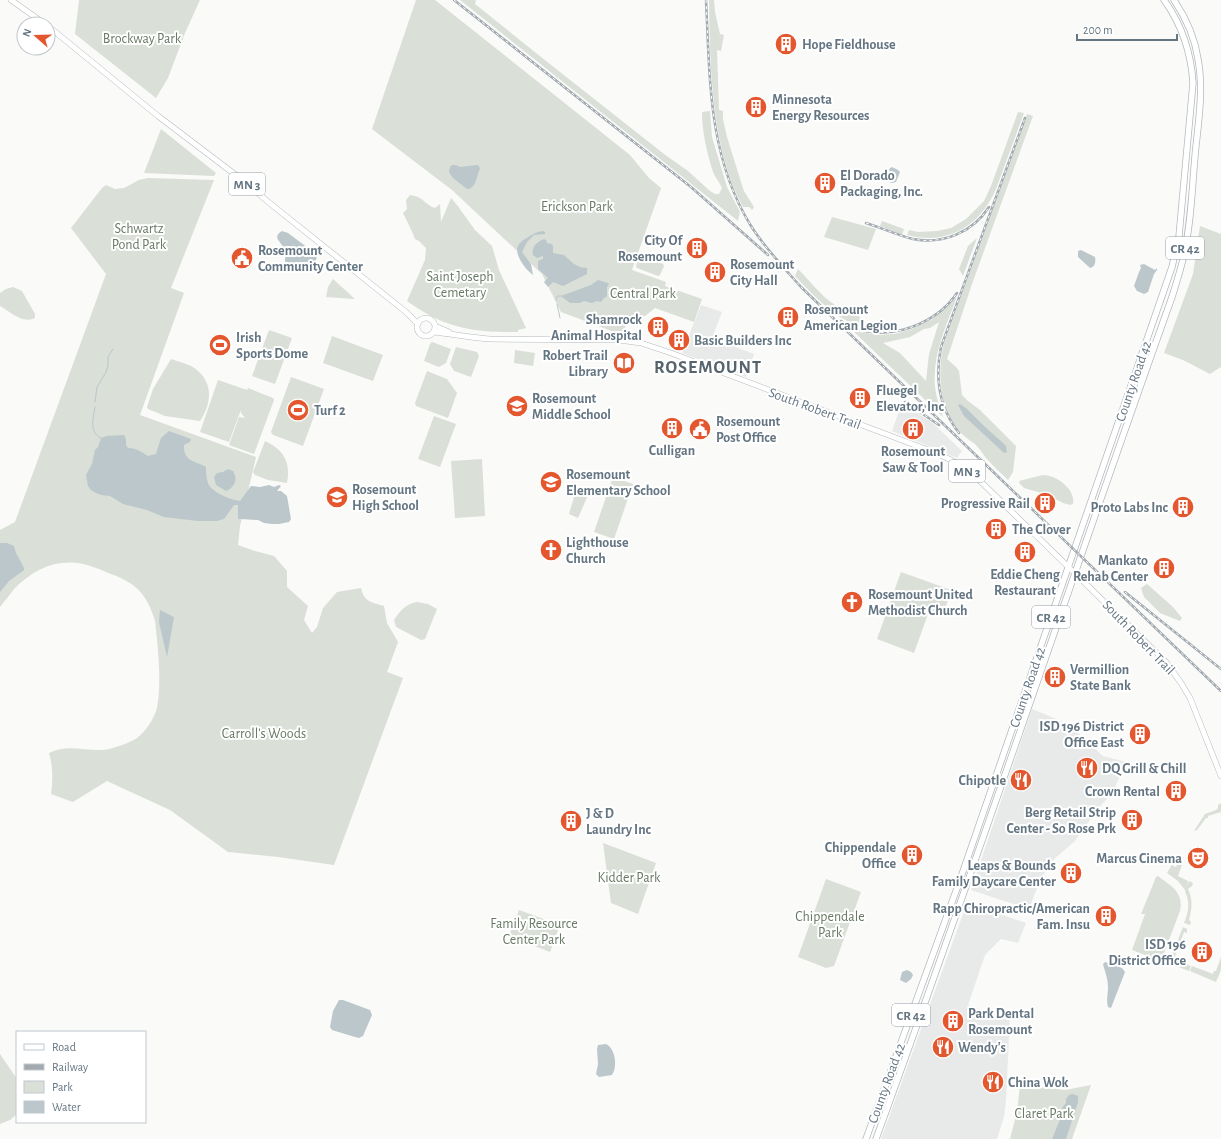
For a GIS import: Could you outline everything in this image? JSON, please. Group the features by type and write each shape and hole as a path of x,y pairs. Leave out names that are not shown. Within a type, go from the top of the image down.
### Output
{"highway":[{"name":"County Road 42","path":"866,1139 1012,728 1164,294 1172,267 1178,242 1193,83 1191,60 1185,39 1179,25 1164,0"},
{"name":"County Road 42","path":"876,1139 997,799 1074,572 1178,279 1185,248 1196,150 1201,82 1198,58 1193,39 1184,16 1174,0"},
{"path":"997,799 994,792 994,787 1011,736 1012,728"},
{"path":"898,1080 894,1074 911,1028 909,1020"}],"main road":[{"path":"11,0 34,16"},
{"name":"MN 3","path":"56,33 158,116 241,179 406,312"},
{"path":"406,312 422,318 430,318 435,326 434,332"},
{"path":"406,312 418,324"},
{"path":"422,318 418,322 417,329 420,334 430,335 434,332 452,334"},
{"path":"435,326 452,334"},
{"name":"South Robert Trail","path":"452,334 490,339 611,340 641,343 844,418 936,453 951,460 974,475 1068,566"},
{"name":"MN 3","path":"1068,566 1074,572"},
{"name":"South Robert Trail","path":"1074,572 1162,658 1176,675 1190,698 1221,776"}],"shaded area":[{"path":"701,305 722,312 712,338 754,354 746,377 682,353"},
{"path":"908,407 934,424 962,451 957,458 892,431 899,411"},
{"path":"1032,709 1059,720 1077,732 1103,756 1126,762 1113,792 1097,810 1075,841 1053,860 1040,880 1029,909 971,890"},
{"path":"967,903 1026,923 1018,943 1001,939 985,955 968,1005 995,1015 1010,1015 1006,1101 1004,1117 997,1139 881,1139"}],"green space":[{"name":"Brockway Park","path":"79,0 200,0 185,33 168,78 156,98 75,34"},
{"name":"Erickson Park","path":"416,0 435,0 630,155 649,178 661,188 632,270 666,282 665,286 702,299 694,322 655,308 640,320 627,321 623,333 617,333 561,312 542,274 452,190 372,129"},
{"path":"460,0 476,0 475,4 541,57 664,154 688,171 710,191 715,194 719,194 722,188 713,172 703,127 702,112 710,111 712,137 727,187 740,212 738,221"},
{"path":"709,0 714,0 720,34 724,35 721,51 717,50 719,110 723,111 723,119 727,137 744,191 754,207 752,210 749,207 743,207 732,184 718,133 714,106 710,52"},
{"path":"1018,112 1024,113 996,189 981,213 971,223 949,235 936,238 922,238 907,235 909,230 918,232 937,231 951,228 966,219 984,201"},
{"path":"1027,114 1033,116 972,284 947,359 959,371 962,395 980,410 1016,446 1013,472 1008,480 975,444 956,428 950,419 941,388 941,356 943,346"},
{"path":"161,129 216,173 214,176 144,173"},
{"name":"Carroll's Woods","path":"148,178 214,180 171,288 184,293 140,415 256,457 240,526 238,545 274,556 287,571 287,587 308,606 304,620 312,633 317,627 323,608 337,592 361,588 366,599 384,606 387,623 398,642 387,672 403,678 334,865 228,852 170,810 107,781 73,802 51,794 52,773 49,753 55,750 69,748 103,750 116,747 137,738 144,732 152,720 157,708 159,682 155,621 146,600 130,583 99,569 77,563 60,563 51,565 28,576 15,588 0,607 0,530 15,522 106,274 71,228 102,188 106,185 115,189 124,188 139,180"},
{"name":"Saint Joseph Cemetary","path":"410,195 418,197 428,205 435,208 440,204 441,222 451,198 475,230 492,246 499,270 526,328 518,330 518,332 497,332 463,328 443,322 425,313 407,301 425,260 426,248 415,239 403,213 407,209 406,200"},
{"path":"832,217 876,229 868,250 824,237"},
{"path":"882,221 904,229 902,235 880,226"},
{"path":"1200,226 1221,234 1221,367 1210,374 1183,360 1164,353 1193,274"},
{"path":"977,238 963,276 959,269 968,246"},
{"path":"642,256 663,264 664,266 660,275 658,276 637,268 636,266 639,257"},
{"path":"798,269 820,293 835,305 854,313 864,322 859,327 832,311 795,276"},
{"path":"333,279 354,299 326,297 328,287"},
{"path":"13,287 22,291 35,314 35,318 26,320 12,314 0,306 0,293"},
{"path":"957,297 944,330 936,364 936,391 943,417 853,331 880,335 895,334 912,329 931,320","holes":["939,322 929,354 926,381 900,353 883,343 910,337"]},
{"path":"269,330 292,338 275,384 252,376"},
{"path":"332,336 383,355 373,381 323,363"},
{"path":"432,342 451,349 446,363 439,367 424,361"},
{"path":"456,347 477,352 479,356 471,377 454,371 450,364"},
{"path":"515,350 535,353 533,366 514,363"},
{"path":"171,359 194,368 206,382 209,395 208,402 207,408 200,421 165,416 148,409 147,407 153,389"},
{"path":"427,371 447,379 457,393 448,418 416,406 415,403"},
{"name":"Turf 2","path":"291,377 324,389 303,446 273,435 271,432"},
{"path":"218,380 247,390 248,388 273,398 274,400 254,454 229,445 239,417 245,418 241,413 241,410 229,442 200,432"},
{"path":"434,416 456,424 440,467 418,459"},
{"path":"265,441 277,448 285,458 288,469 287,483 268,480 255,475 253,472"},
{"path":"482,459 485,516 455,518 451,461"},
{"path":"1043,475 1054,477 1064,484 1071,493 1073,504 1070,505 1063,503 1048,495 1024,488 1019,481"},
{"path":"613,477 633,484 614,539 594,532"},
{"path":"580,492 588,495 578,518 569,514 575,494"},
{"path":"901,572 951,590 946,606 937,608 934,611 934,616 928,614 914,653 877,639"},
{"path":"1147,584 1173,607 1182,618 1180,621 1160,613 1144,597 1141,588"},
{"path":"417,602 428,604 437,609 425,639 421,640 396,627 394,620 403,608 409,604"},
{"path":"1221,803 1221,812 1208,816 1208,818 1206,818 1197,830 1194,831 1205,814 1216,810 1218,805"},
{"name":"Kidder Park","path":"603,843 656,863 638,914 611,903"},
{"path":"1173,863 1173,866 1176,867 1177,865 1182,865 1178,876 1188,881 1187,886 1189,881 1193,883 1188,889 1191,900 1190,925 1184,923 1188,907 1188,899 1185,891 1186,887 1185,890 1178,881 1167,873"},
{"path":"1158,876 1172,886 1178,894 1181,904 1180,911 1161,961 1132,950 1145,914 1141,914 1156,877"},
{"name":"Chippendale Park","path":"826,879 861,892 834,966 826,968 798,957"},
{"name":"Family Resource Center Park","path":"519,910 560,925 550,952 509,936"},
{"path":"1183,927 1187,929 1187,933 1184,932 1175,956 1177,957 1177,961 1191,966 1189,971 1169,963"},
{"path":"1221,957 1221,970 1216,982 1190,971 1192,966 1213,974 1214,971 1216,971"},
{"path":"0,1054 16,1078 16,1115 10,1120 0,1124"},
{"name":"Claret Park","path":"1020,1085 1065,1090 1091,1085 1072,1139 1010,1139 1017,1112"}],"water":[{"path":"452,165 460,167 479,166 480,169 473,186 467,189 453,178 449,172"},
{"path":"892,167 900,172 896,182 892,183 889,182 891,175 889,169"},
{"path":"282,231 288,233 316,254 317,256 312,267 302,270 286,265 284,249 277,238"},
{"path":"543,231 545,234 534,235 527,242 522,252 531,264 533,275 520,259 517,250 519,244 525,239 536,233"},
{"path":"544,239 547,243 552,244 553,253 564,255 574,264 587,268 587,274 563,286 553,282 548,287 544,282 548,278 538,269 538,261 543,259 543,256 537,258 533,255 535,245"},
{"path":"1081,250 1095,257 1093,267 1090,268 1078,257 1078,251"},
{"path":"1144,264 1155,270 1157,268 1157,270 1154,274 1148,292 1144,294 1137,291 1134,286 1141,268 1140,265"},
{"path":"598,280 609,284 607,287 607,296 601,302 597,301 592,303 584,301 580,303 570,303 561,296 591,285"},
{"path":"960,404 1006,446 1007,452 1003,452 964,416 958,405"},
{"path":"169,431 191,439 190,442 184,445 186,455 191,460 206,467 206,477 208,483 213,489 222,495 240,501 251,486 281,486 277,491 281,491 287,496 291,519 289,522 272,524 264,523 258,520 238,519 238,505 234,505 224,519 217,521 198,521 164,517 147,510 123,504 110,496 96,493 88,486 86,475 92,464 95,450 98,447 101,438 107,436 124,435 128,448 136,449 148,456 156,454 161,438"},
{"path":"228,469 233,471 235,474 235,482 232,487 226,491 216,485 214,477 217,473"},
{"path":"0,543 7,543 14,546 24,570 9,581 0,592"},
{"path":"160,610 174,617 167,657 159,622"},
{"path":"1105,962 1122,968 1125,972 1111,1008 1108,1007 1107,1004 1108,984 1103,964"},
{"path":"907,970 913,975 906,983 900,980 902,972"},
{"path":"339,1000 343,1000 370,1010 372,1015 363,1036 359,1038 355,1037 332,1030 330,1027 333,1011"},
{"path":"606,1044 612,1049 615,1058 615,1067 612,1075 599,1077 596,1074 598,1064 597,1049 598,1045"},
{"path":"1073,1094 1078,1096 1078,1102 1066,1139 1052,1139 1061,1117 1062,1108 1066,1103 1066,1099 1069,1095"}],"waterway":[{"path":"556,300 557,296 561,296"},
{"path":"557,304 560,318"},
{"path":"95,402 97,387 106,372 108,357 113,349"},
{"path":"95,407 93,429 101,438"}],"railway":[{"path":"454,0 691,187 768,255"},
{"path":"706,0 711,88 719,145 726,172 737,199 751,226 762,242 801,287 1221,691"},
{"path":"959,433 947,413 940,392 938,370 941,347 1025,118"},
{"path":"866,223 913,239 935,240 956,235 966,230 975,223 989,207"},
{"path":"841,321 855,328 871,332 904,330 920,324 934,316 947,305 957,293"},
{"path":"905,402 939,425"},
{"path":"1125,592 1221,669"}],"place":[{"name":"Hope Fieldhouse","path":"786,44"},
{"name":"Minnesota Energy Resources","path":"756,107"},
{"name":"El Dorado Packaging, Inc.","path":"825,183"},
{"name":"City Of Rosemount","path":"697,248"},
{"name":"Rosemount Community Center","path":"242,258"},
{"name":"Rosemount City Hall","path":"715,272"},
{"name":"Rosemount American Legion","path":"788,317"},
{"name":"Shamrock Animal Hospital","path":"658,327"},
{"name":"Basic Builders Inc","path":"679,340"},
{"name":"Irish Sports Dome","path":"220,345"},
{"name":"Robert Trail Library","path":"624,363"},
{"name":"Fluegel Elevator, Inc","path":"860,398"},
{"name":"Rosemount Middle School","path":"517,406"},
{"name":"Turf 2","path":"298,410"},
{"name":"Culligan","path":"672,428"},
{"name":"Rosemount Post Office","path":"700,429"},
{"name":"Rosemount Saw & Tool","path":"913,429"},
{"name":"Rosemount Elementary School","path":"551,482"},
{"name":"Rosemount High School","path":"337,497"},
{"name":"Progressive Rail","path":"1045,503"},
{"name":"Proto Labs Inc","path":"1183,507"},
{"name":"The Clover","path":"996,529"},
{"name":"Lighthouse Church","path":"551,550"},
{"name":"Eddie Cheng Restaurant","path":"1025,552"},
{"name":"Mankato Rehab Center","path":"1164,568"},
{"name":"Rosemount United Methodist Church","path":"852,602"},
{"name":"Vermillion State Bank","path":"1055,677"},
{"name":"ISD 196 District Office East","path":"1140,734"},
{"name":"DQ Grill & Chill","path":"1087,768"},
{"name":"Chipotle","path":"1021,780"},
{"name":"Crown Rental","path":"1176,791"},
{"name":"Berg Retail Strip Center - So Rose Prk","path":"1132,820"},
{"name":"J & D Laundry Inc","path":"571,821"},
{"name":"Chippendale Office","path":"912,855"},
{"name":"Marcus Cinema","path":"1198,858"},
{"name":"Leaps & Bounds Family Daycare Center","path":"1071,873"},
{"name":"Rapp Chiropractic/American Fam. Insu","path":"1106,916"},
{"name":"ISD 196 District Office","path":"1202,952"},
{"name":"Park Dental Rosemount","path":"953,1021"},
{"name":"Wendy's","path":"943,1047"},
{"name":"China Wok","path":"993,1082"}],"district":[{"name":"ROSEMOUNT","path":"708,367"}],"park label":[{"name":"Schwartz Pond Park","path":"139,236"},
{"name":"Central Park","path":"643,293"}]}
